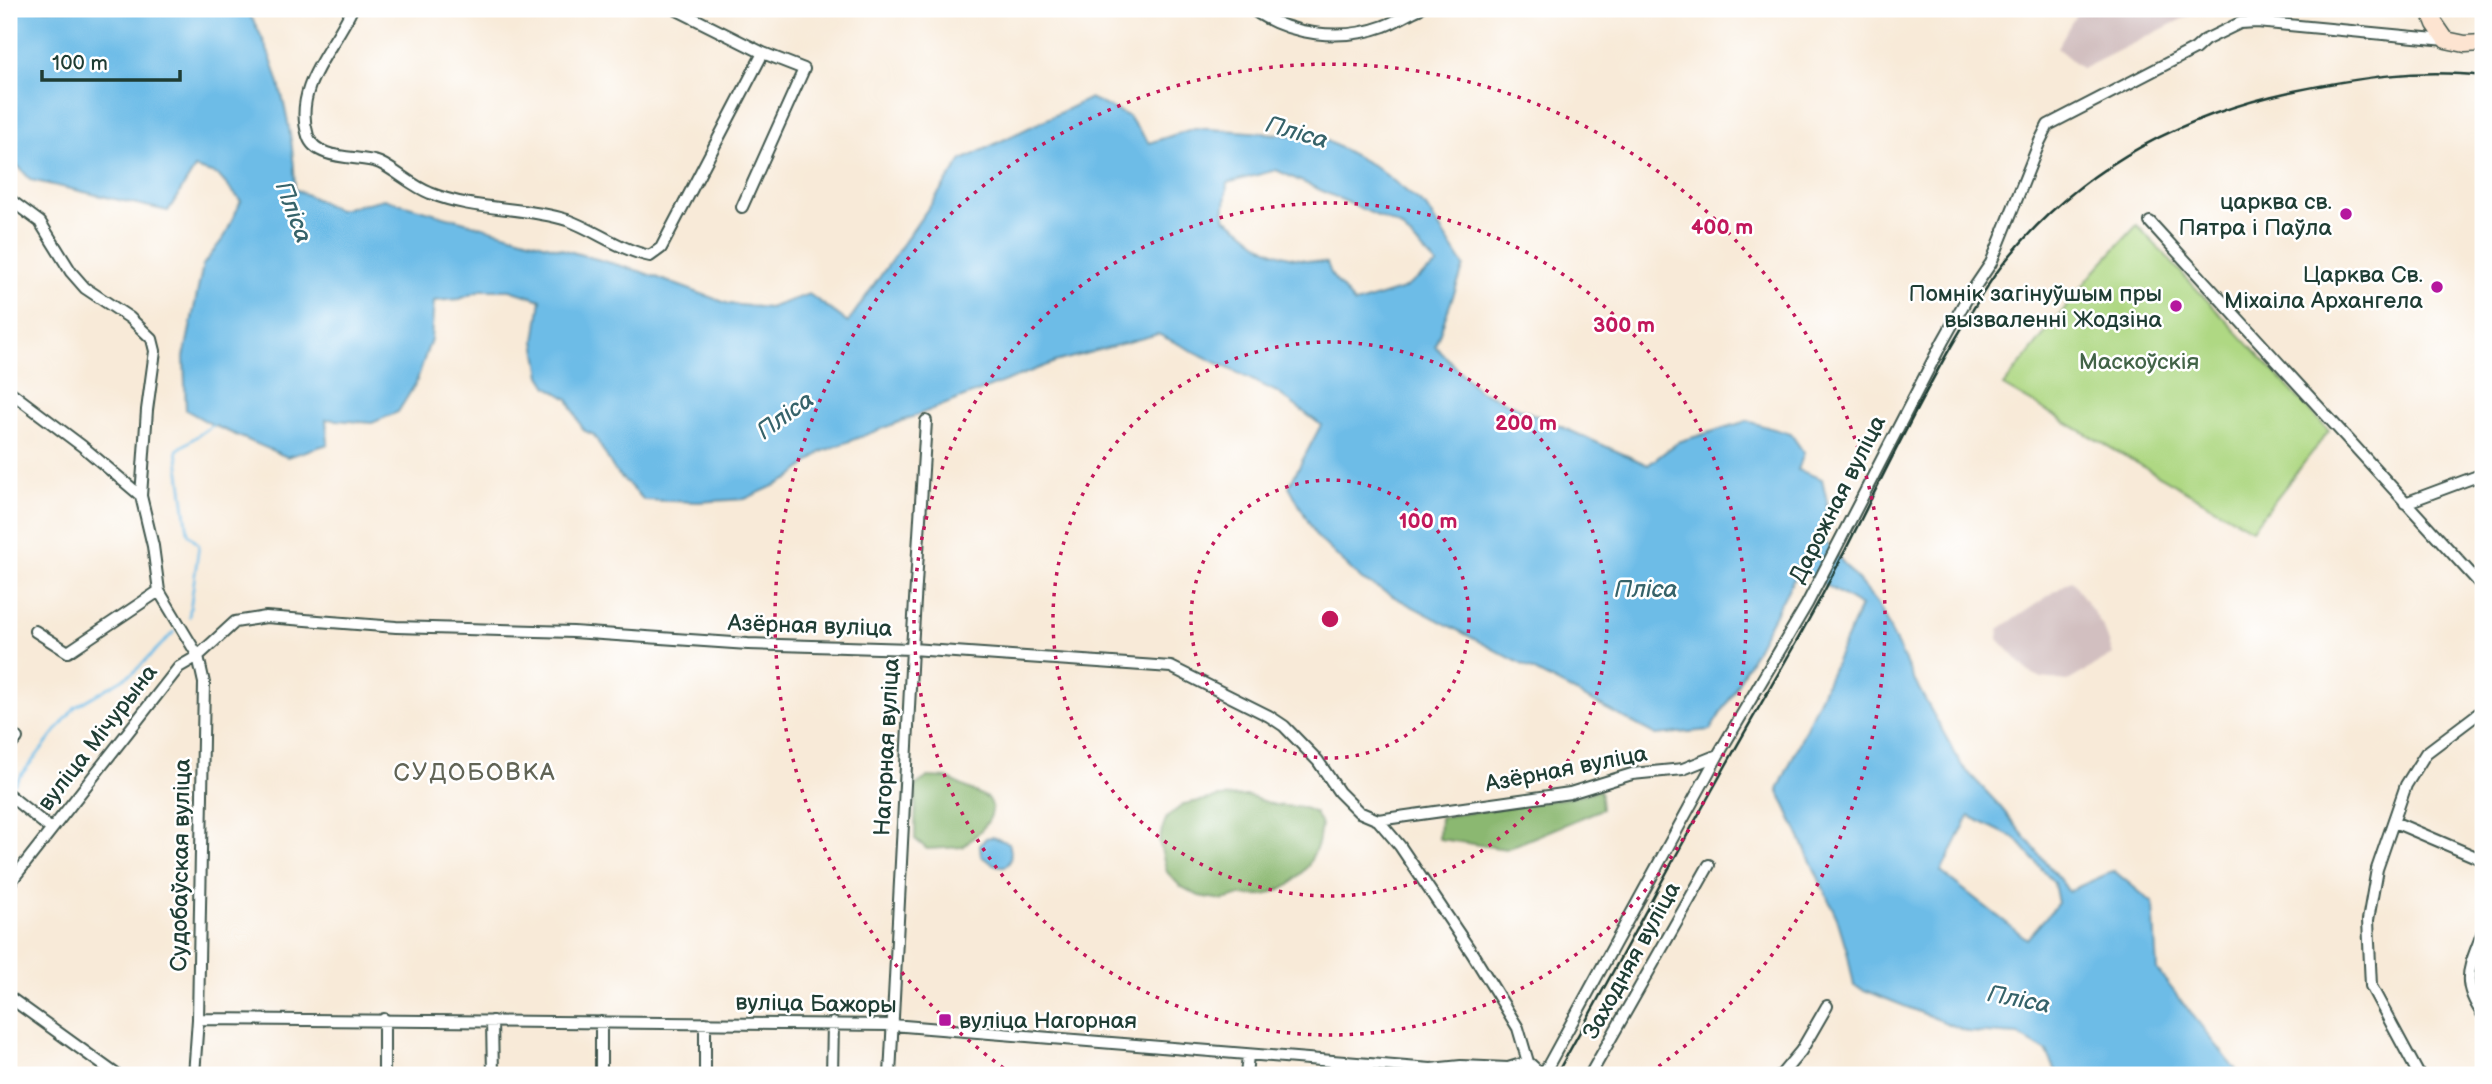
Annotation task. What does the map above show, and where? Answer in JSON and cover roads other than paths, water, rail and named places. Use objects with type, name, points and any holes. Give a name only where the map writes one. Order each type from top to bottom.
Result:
[{"type":"main road","points":[[2429,9],[2446,40],[2465,44],[2483,43]]},
{"type":"street","points":[[352,9],[324,55],[307,92],[304,113],[308,138],[312,144],[344,158],[377,162],[430,193],[552,216],[584,226],[637,254],[650,256],[661,248],[763,53]]},
{"type":"street","points":[[675,9],[763,53],[804,69],[742,206]]},
{"type":"street","points":[[1252,9],[1264,18],[1297,31],[1346,34],[1384,26],[1419,9]]},
{"type":"street","name":"Дарожная вуліца","points":[[1528,1062],[1543,1075],[1718,755],[1813,594],[1943,341],[1966,300],[1992,264],[2048,125],[2240,23],[2257,22],[2446,40]]},
{"type":"street","points":[[9,200],[40,222],[71,272],[85,288],[130,318],[152,339],[155,351],[147,410],[141,496],[153,546],[159,591],[198,656]]},
{"type":"street","points":[[2150,222],[2483,587]]},
{"type":"street","points":[[9,391],[82,446],[141,496]]},
{"type":"street","name":"Нагорная вуліца","points":[[890,1075],[926,421]]},
{"type":"street","points":[[2404,503],[2483,474]]},
{"type":"street","points":[[35,631],[68,652],[159,591]]},
{"type":"street","name":"Азёрная вуліца","points":[[198,656],[235,622],[266,617],[396,626],[573,632],[748,644],[912,649],[1171,667],[1259,710],[1284,726],[1318,761],[1339,792],[1359,812],[1378,820],[1400,846],[1479,964],[1518,1028],[1528,1062]]},
{"type":"street","name":"вуліца Мічурына","points":[[9,884],[179,667],[198,656]]},
{"type":"street","name":"Судобаўская вуліца","points":[[194,1075],[198,1019],[204,683],[198,656]]},
{"type":"street","points":[[2419,1075],[2371,986],[2368,920],[2377,869],[2406,785],[2426,753],[2439,740],[2483,710]]},
{"type":"street","name":"Азёрная вуліца","points":[[1378,820],[1570,793],[1632,774],[1683,769],[1718,755]]},
{"type":"street","points":[[9,795],[51,829]]},
{"type":"street","points":[[2393,822],[2483,860]]},
{"type":"street","name":"Заходняя вуліца","points":[[1590,1075],[1709,865]]},
{"type":"street","points":[[2483,931],[2469,969],[2468,986],[2483,1015]]},
{"type":"street","points":[[9,997],[117,1075]]},
{"type":"street","points":[[1781,1075],[1801,1051],[1827,1006]]},
{"type":"street","name":"вуліца Бажоры","points":[[198,1019],[892,1025],[1434,1072],[1461,1066],[1508,1068]]},
{"type":"street","points":[[384,1019],[384,1075]]},
{"type":"street","points":[[492,1021],[493,1075]]},
{"type":"street","points":[[601,1022],[601,1075]]},
{"type":"street","points":[[705,1023],[705,1075]]},
{"type":"street","points":[[832,1075],[833,1023]]},
{"type":"street","points":[[1246,1075],[1248,1055]]},
{"type":"street","points":[[1499,1075],[1508,1068],[1528,1062]]},
{"type":"water","name":"Пліса","points":[[9,9],[246,9],[267,49],[282,96],[291,144],[295,189],[338,210],[384,199],[639,271],[729,304],[769,308],[809,294],[848,322],[962,160],[1090,98],[1128,116],[1149,143],[1195,128],[1320,137],[1376,167],[1426,207],[1464,266],[1435,346],[1478,390],[1648,465],[1678,442],[1747,421],[1791,434],[1804,453],[1798,470],[1822,479],[1827,501],[1824,540],[1878,604],[1912,676],[1962,766],[1998,804],[2069,891],[2114,871],[2153,903],[2157,970],[2240,1075],[2058,1075],[2047,1052],[2018,1035],[1969,1032],[1854,986],[1837,918],[1778,790],[1861,606],[1799,569],[1728,702],[1710,730],[1656,735],[1362,580],[1316,536],[1289,486],[1321,425],[1277,392],[1158,334],[1055,362],[821,452],[789,479],[745,499],[698,502],[644,500],[615,471],[594,435],[583,430],[568,399],[548,387],[541,376],[535,341],[541,300],[510,290],[482,290],[460,299],[434,301],[431,339],[416,383],[398,412],[372,423],[326,419],[328,444],[287,457],[213,425],[186,410],[184,357],[203,265],[225,236],[241,201],[218,175],[195,168],[168,211],[31,180],[17,165],[9,162]],"holes":[[[1276,170],[1400,226],[1437,265],[1403,289],[1355,304],[1332,276],[1327,263],[1276,253],[1224,218],[1227,183]],[[1969,816],[2016,839],[2054,883],[2058,903],[2027,939],[1941,872]]]},
{"type":"water","points":[[992,837],[1009,843],[1010,860],[1004,866],[994,864],[981,856],[980,845],[986,838]]},
{"type":"waterway","points":[[189,617],[199,545],[188,533],[177,450],[213,425]]},
{"type":"waterway","points":[[14,784],[75,707],[133,673],[174,632]]},
{"type":"railway","points":[[1556,1075],[1820,599],[1938,370],[1990,282],[2032,231],[2063,201],[2097,175],[2170,132],[2210,115],[2294,91],[2365,78],[2435,73],[2483,76]]},
{"type":"place","name":"царква св. Пятра і Паўла","points":[[2346,214]]},
{"type":"place","name":"Царква Св. Міхаіла Архангела","points":[[2437,287]]},
{"type":"place","name":"Помнік загінуўшым пры вызваленні Жодзіна","points":[[2176,306]]},
{"type":"place","name":"вуліца Нагорная","points":[[945,1020]]},
{"type":"district","name":"СУДОБОВКА","points":[[475,772]]},
{"type":"park label","name":"Маскоўскія","points":[[2139,361]]}]
